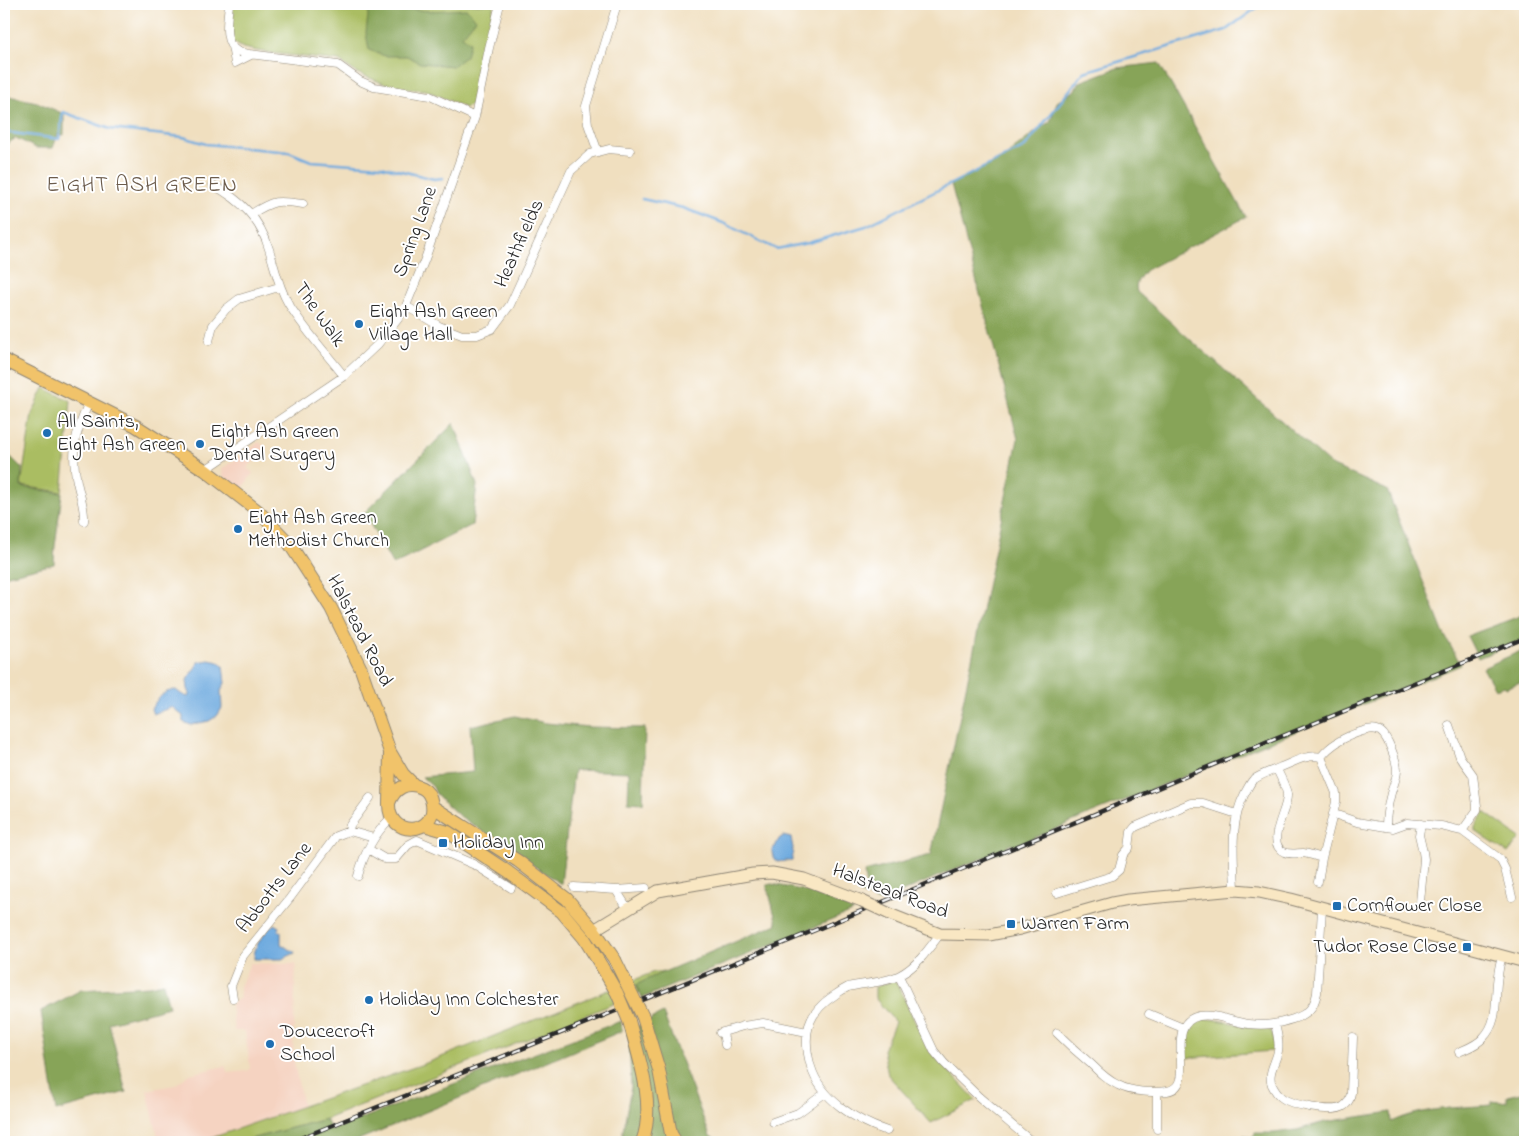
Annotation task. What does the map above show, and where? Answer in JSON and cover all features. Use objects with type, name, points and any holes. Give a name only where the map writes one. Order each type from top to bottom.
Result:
[{"type":"main road","name":"Halstead Road","points":[[4,360],[136,426],[205,470],[258,511],[289,543],[331,608],[361,669],[390,752],[403,774],[414,785]]},
{"type":"main road","name":"Halstead Road","points":[[388,803],[390,752]]},
{"type":"main road","points":[[406,785],[414,785],[423,788],[432,800],[433,807],[430,819],[424,825],[409,829],[402,828],[395,823],[388,810],[388,803],[392,795],[399,788],[406,785]]},
{"type":"main road","points":[[433,807],[518,861],[567,899],[594,930],[615,960],[643,1017],[659,1070],[671,1134],[676,1142]]},
{"type":"main road","points":[[424,825],[448,832],[508,872],[562,912],[584,938],[617,993],[629,1021],[643,1072],[648,1113],[642,1142]]},
{"type":"street","points":[[229,4],[227,33],[234,63],[251,55]]},
{"type":"street","name":"Spring Lane","points":[[205,470],[344,376],[390,332],[406,306],[425,259],[475,117],[488,48],[500,4]]},
{"type":"street","points":[[598,152],[588,124],[586,106],[617,4]]},
{"type":"street","points":[[231,45],[236,51],[251,55],[338,65],[360,81],[374,87],[430,96],[475,117]]},
{"type":"street","name":"Heathfields","points":[[406,306],[439,326],[462,335],[477,335],[492,329],[510,305],[571,171],[590,154],[609,149],[630,151]]},
{"type":"street","name":"The Walk","points":[[213,185],[229,193],[247,209],[260,226],[269,248],[279,287],[288,304],[344,376]]},
{"type":"street","points":[[251,214],[270,202],[284,201],[303,204]]},
{"type":"street","points":[[209,341],[213,325],[226,309],[239,299],[279,287]]},
{"type":"street","points":[[84,522],[73,450],[81,420],[89,402]]},
{"type":"street","points":[[1449,725],[1460,757],[1472,775],[1477,806],[1462,831]]},
{"type":"street","points":[[1235,890],[1233,833],[1237,814],[1252,781],[1306,757],[1321,757],[1333,744],[1371,729],[1381,731],[1386,738],[1396,764],[1397,772],[1386,812],[1386,827]]},
{"type":"street","points":[[1318,882],[1322,858],[1334,814],[1336,793],[1321,757]]},
{"type":"street","points":[[1277,769],[1287,794],[1287,801],[1276,836],[1278,845],[1285,853],[1310,854],[1322,858]]},
{"type":"street","points":[[370,798],[350,825],[349,831],[374,838]]},
{"type":"street","points":[[1058,893],[1112,876],[1119,870],[1123,856],[1129,848],[1132,832],[1135,828],[1191,804],[1203,803],[1237,814]]},
{"type":"street","points":[[1334,814],[1358,822],[1393,828],[1406,823],[1462,831],[1500,859],[1505,869],[1512,897]]},
{"type":"street","points":[[358,876],[374,838],[391,818]]},
{"type":"street","points":[[1420,902],[1424,859],[1419,835],[1421,824]]},
{"type":"street","name":"Abbotts Lane","points":[[233,998],[231,986],[243,956],[290,898],[336,836],[349,831]]},
{"type":"street","points":[[368,849],[385,859],[396,859],[408,845],[417,840],[475,865],[511,888]]},
{"type":"street","name":"Halstead Road","points":[[594,930],[658,891],[753,874],[772,873],[804,879],[940,934],[972,936],[1003,933],[1128,900],[1235,890],[1259,892],[1291,899],[1322,909],[1525,962]]},
{"type":"street","points":[[574,886],[616,890],[646,888]]},
{"type":"street","points":[[616,890],[628,909]]},
{"type":"street","points":[[1057,1033],[1107,1079],[1118,1085],[1129,1090],[1170,1091],[1177,1086],[1180,1078],[1181,1036],[1183,1028],[1194,1017],[1202,1015],[1248,1024],[1275,1024],[1312,1010],[1317,993],[1322,909]]},
{"type":"street","points":[[887,1131],[856,1118],[825,1093],[812,1072],[807,1054],[807,1032],[811,1016],[826,1000],[847,987],[899,976],[920,960],[940,934]]},
{"type":"street","points":[[1459,1052],[1483,1039],[1493,1023],[1502,956]]},
{"type":"street","points":[[899,976],[934,1051],[979,1097],[1032,1142]]},
{"type":"street","points":[[1149,1014],[1183,1028]]},
{"type":"street","points":[[725,1045],[722,1032],[743,1026],[763,1023],[807,1032]]},
{"type":"street","points":[[1275,1024],[1279,1051],[1271,1072],[1270,1081],[1272,1086],[1282,1098],[1322,1110],[1335,1110],[1344,1106],[1349,1101],[1353,1037]]},
{"type":"street","points":[[1156,1092],[1157,1129]]},
{"type":"street","points":[[773,1122],[798,1113],[825,1093]]},
{"type":"shaded area","points":[[259,442],[267,448],[247,468],[253,473],[242,489],[223,476],[222,469]]},
{"type":"shaded area","name":"Doucecroft School","points":[[250,963],[296,964],[293,1057],[303,1106],[200,1142],[159,1142],[147,1090],[175,1085],[190,1074],[225,1066],[228,1073],[247,1071],[250,1068],[245,1031],[234,1031],[231,1004],[240,998],[239,989]]},
{"type":"green space","points":[[231,4],[494,4],[472,105],[465,108],[426,90],[395,88],[357,73],[339,61],[243,48],[231,41]]},
{"type":"green space","points":[[369,7],[430,11],[467,9],[476,19],[462,36],[470,42],[466,56],[453,66],[420,63],[407,56],[385,56],[369,50],[366,33]]},
{"type":"green space","points":[[1159,63],[1246,217],[1146,270],[1137,283],[1137,292],[1331,465],[1387,490],[1443,632],[1461,665],[1013,847],[1012,844],[1007,846],[1008,849],[957,868],[879,902],[857,892],[866,888],[864,872],[931,855],[1018,439],[951,184],[1003,158],[1050,122],[1057,102],[1074,91],[1080,82],[1117,68]]},
{"type":"green space","points":[[4,95],[37,102],[64,114],[64,135],[58,134],[53,148],[36,148],[16,138],[4,144]]},
{"type":"green space","points":[[44,388],[71,401],[62,492],[21,486],[32,414]]},
{"type":"green space","points":[[454,423],[477,485],[472,525],[393,565],[364,513]]},
{"type":"green space","points":[[4,454],[10,456],[22,468],[21,487],[62,493],[54,564],[4,576]]},
{"type":"green space","points":[[1525,614],[1525,639],[1478,658],[1467,636]]},
{"type":"green space","points":[[1525,649],[1525,680],[1506,688],[1505,686],[1495,689],[1483,668]]},
{"type":"green space","points":[[515,716],[546,723],[589,727],[645,728],[643,803],[628,802],[629,772],[574,770],[561,884],[457,814],[436,794],[433,787],[422,777],[473,772],[470,726]]},
{"type":"green space","points":[[1484,812],[1520,838],[1508,853],[1475,831],[1475,827]]},
{"type":"green space","points":[[772,884],[806,891],[854,911],[642,998],[636,985],[777,924],[767,885]]},
{"type":"green space","points":[[654,972],[690,972],[326,1119],[239,1142],[200,1142],[429,1062]]},
{"type":"green space","points":[[895,980],[929,1050],[976,1100],[931,1123],[888,1075],[883,1050],[895,1022],[875,998],[875,987]]},
{"type":"green space","points":[[163,983],[169,1007],[109,1023],[126,1092],[56,1111],[41,1011],[81,990],[149,986]]},
{"type":"green space","points":[[663,1013],[710,1136],[720,1142],[621,1142],[631,1087],[629,1031]]},
{"type":"green space","points":[[1202,1019],[1270,1030],[1273,1037],[1272,1051],[1185,1058],[1186,1040],[1189,1030],[1191,1026]]},
{"type":"green space","points":[[621,1021],[622,1031],[353,1142],[239,1142],[326,1119],[331,1130]]},
{"type":"green space","points":[[1525,1092],[1525,1136],[1506,1138],[1501,1136],[1499,1139],[1469,1142],[1206,1142],[1222,1137],[1242,1138],[1244,1135],[1253,1138],[1255,1133],[1297,1130],[1325,1122],[1391,1112],[1392,1122],[1416,1113],[1492,1105],[1492,1101],[1507,1101],[1507,1096]]},
{"type":"water","points":[[209,660],[223,665],[225,683],[221,691],[222,708],[217,716],[209,721],[191,725],[183,722],[183,716],[172,707],[153,714],[151,709],[153,705],[161,696],[172,690],[176,690],[188,697],[190,694],[187,680],[199,662]]},
{"type":"water","points":[[783,836],[791,838],[793,848],[792,860],[778,861],[773,858],[772,849]]},
{"type":"water","points":[[274,924],[279,927],[278,930],[281,932],[281,944],[295,953],[282,959],[254,959],[255,949],[263,935]]},
{"type":"waterway","points":[[642,199],[683,208],[702,215],[776,249],[808,243],[866,226],[1025,147],[1084,72],[1226,30],[1262,4]]},
{"type":"waterway","points":[[4,132],[59,139],[63,112],[110,129],[183,137],[206,144],[289,152],[311,161],[381,166],[434,179],[443,178]]},
{"type":"railway","points":[[291,1142],[796,938],[1290,733],[1525,638]]},
{"type":"place","name":"Eight Ash Green Village Hall","points":[[359,324]]},
{"type":"place","name":"All Saints, Eight Ash Green","points":[[47,433]]},
{"type":"place","name":"Eight Ash Green Dental Surgery","points":[[200,444]]},
{"type":"place","name":"Eight Ash Green Methodist Church","points":[[238,529]]},
{"type":"place","name":"Holiday Inn","points":[[443,843]]},
{"type":"place","name":"Cornflower Close","points":[[1337,906]]},
{"type":"place","name":"Warren Farm","points":[[1011,924]]},
{"type":"place","name":"Tudor Rose Close","points":[[1467,947]]},
{"type":"place","name":"Holiday Inn Colchester","points":[[369,1000]]},
{"type":"place","name":"Doucecroft School","points":[[270,1044]]},
{"type":"district","name":"EIGHT ASH GREEN","points":[[142,186]]}]
